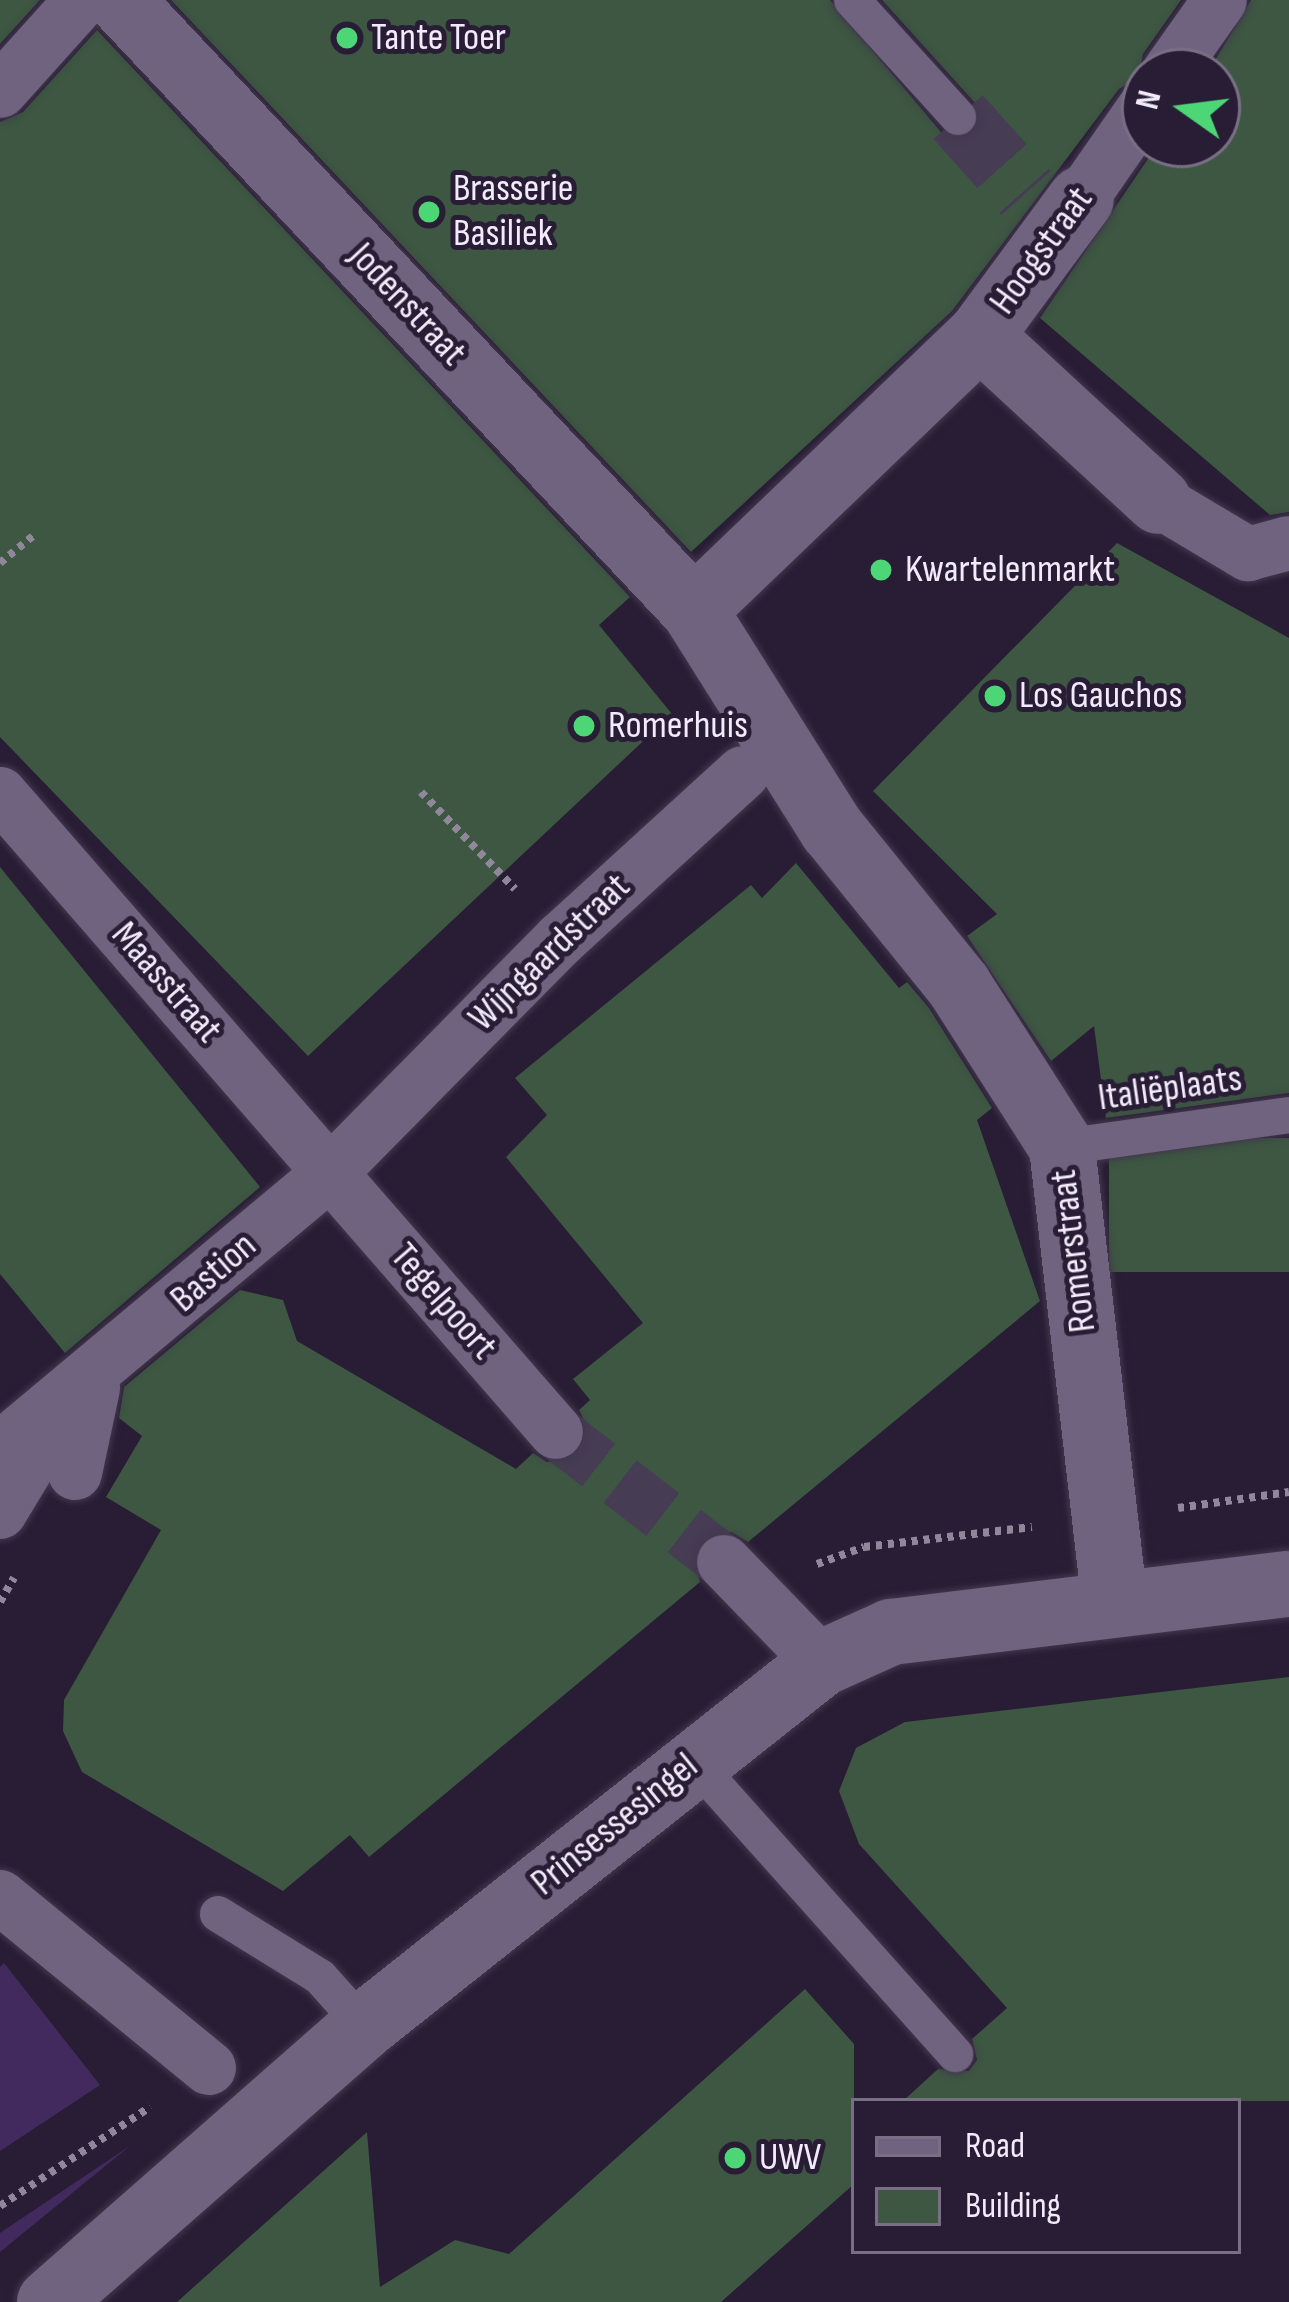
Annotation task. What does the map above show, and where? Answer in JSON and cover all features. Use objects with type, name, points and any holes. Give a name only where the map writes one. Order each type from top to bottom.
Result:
[{"type":"street","points":[[0,91],[82,0]]},
{"type":"street","name":"Jodenstraat","points":[[120,0],[694,610]]},
{"type":"street","points":[[1186,48],[1220,0]]},
{"type":"street","name":"Hoogstraat","points":[[980,336],[1058,204],[1121,134]]},
{"type":"street","points":[[760,758],[694,610],[980,336],[1160,501],[1248,554],[1289,543]]},
{"type":"street","name":"Romerstraat","points":[[760,758],[832,829],[959,986],[1062,1147],[1115,1604]]},
{"type":"street","name":"Wijngaardstraat","points":[[331,1172],[561,939],[760,758]]},
{"type":"street","name":"Maasstraat","points":[[0,794],[331,1172]]},
{"type":"street","name":"Bastion","points":[[0,1449],[331,1172]]},
{"type":"street","name":"Tegelpoort","points":[[331,1172],[556,1432]]},
{"type":"street","points":[[74,1473],[84,1383]]},
{"type":"street","name":"Bastion","points":[[0,1512],[84,1383]]},
{"type":"street","points":[[724,1562],[822,1663]]},
{"type":"street","name":"Prinsessesingel","points":[[50,2302],[364,2026],[822,1663],[891,1632],[1289,1584]]},
{"type":"street","points":[[0,1897],[208,2068]]},
{"type":"lane","points":[[852,0],[958,117]]},
{"type":"lane","name":"Italiëplaats","points":[[1062,1147],[1289,1115]]},
{"type":"lane","points":[[694,1762],[955,2054]]},
{"type":"lane","points":[[218,1914],[320,1977],[364,2026]]},
{"type":"path","points":[[0,563],[34,536]]},
{"type":"path","points":[[421,792],[561,939]]},
{"type":"path","points":[[1105,1518],[1289,1492]]},
{"type":"path","points":[[0,2206],[208,2068]]},
{"type":"shaded area","points":[[4,1963],[100,2085],[0,2151],[0,1967]]},
{"type":"shaded area","points":[[131,2145],[0,2252],[0,2233]]},
{"type":"building","points":[[0,0],[40,0],[0,44]]},
{"type":"building","points":[[171,0],[830,0],[941,132],[962,139],[979,125],[975,103],[882,0],[1181,0],[1147,48],[1121,48],[1121,88],[952,311],[691,552]]},
{"type":"building","points":[[1251,0],[1289,0],[1289,512],[1270,515],[1040,318],[1142,168],[1241,168],[1241,48],[1222,48]]},
{"type":"building","points":[[97,30],[630,597],[599,625],[672,714],[308,1056],[0,737],[0,122],[23,112]]},
{"type":"building","points":[[1117,543],[1289,638],[1289,1093],[1106,1118],[1094,1026],[1051,1061],[967,936],[997,914],[873,791]]},
{"type":"building","points":[[796,863],[899,988],[907,982],[929,1008],[992,1108],[977,1120],[1040,1301],[748,1542],[731,1532],[703,1539],[694,1555],[700,1582],[369,1857],[350,1835],[283,1891],[82,1772],[63,1731],[64,1700],[161,1530],[106,1497],[142,1436],[119,1418],[124,1387],[240,1290],[283,1300],[297,1341],[516,1469],[533,1453],[547,1462],[576,1456],[587,1427],[579,1410],[590,1400],[573,1379],[643,1323],[506,1157],[547,1115],[515,1078],[751,885],[762,898]]},
{"type":"building","points":[[0,867],[260,1187],[65,1353],[0,1274]]},
{"type":"building","points":[[1109,1138],[1289,1138],[1289,1272],[1109,1272]]},
{"type":"building","points":[[1289,1677],[1289,2101],[906,2098],[938,2069],[969,2071],[977,2060],[972,2039],[1007,2008],[859,1844],[839,1791],[856,1748],[905,1722]]},
{"type":"building","name":"UWV","points":[[805,1989],[854,2044],[851,2187],[721,2302],[177,2302],[367,2132],[380,2287],[455,2240],[509,2254]]},
{"type":"tunnel","points":[[958,117],[1026,193]]},
{"type":"tunnel","points":[[556,1432],[724,1562]]},
{"type":"place","name":"Tante Toer","points":[[347,38]]},
{"type":"place","name":"Brasserie Basiliek","points":[[429,212]]},
{"type":"place","name":"Kwartelenmarkt","points":[[881,570]]},
{"type":"place","name":"Los Gauchos","points":[[995,696]]},
{"type":"place","name":"Romerhuis","points":[[584,726]]},
{"type":"place","name":"UWV","points":[[735,2158]]}]
